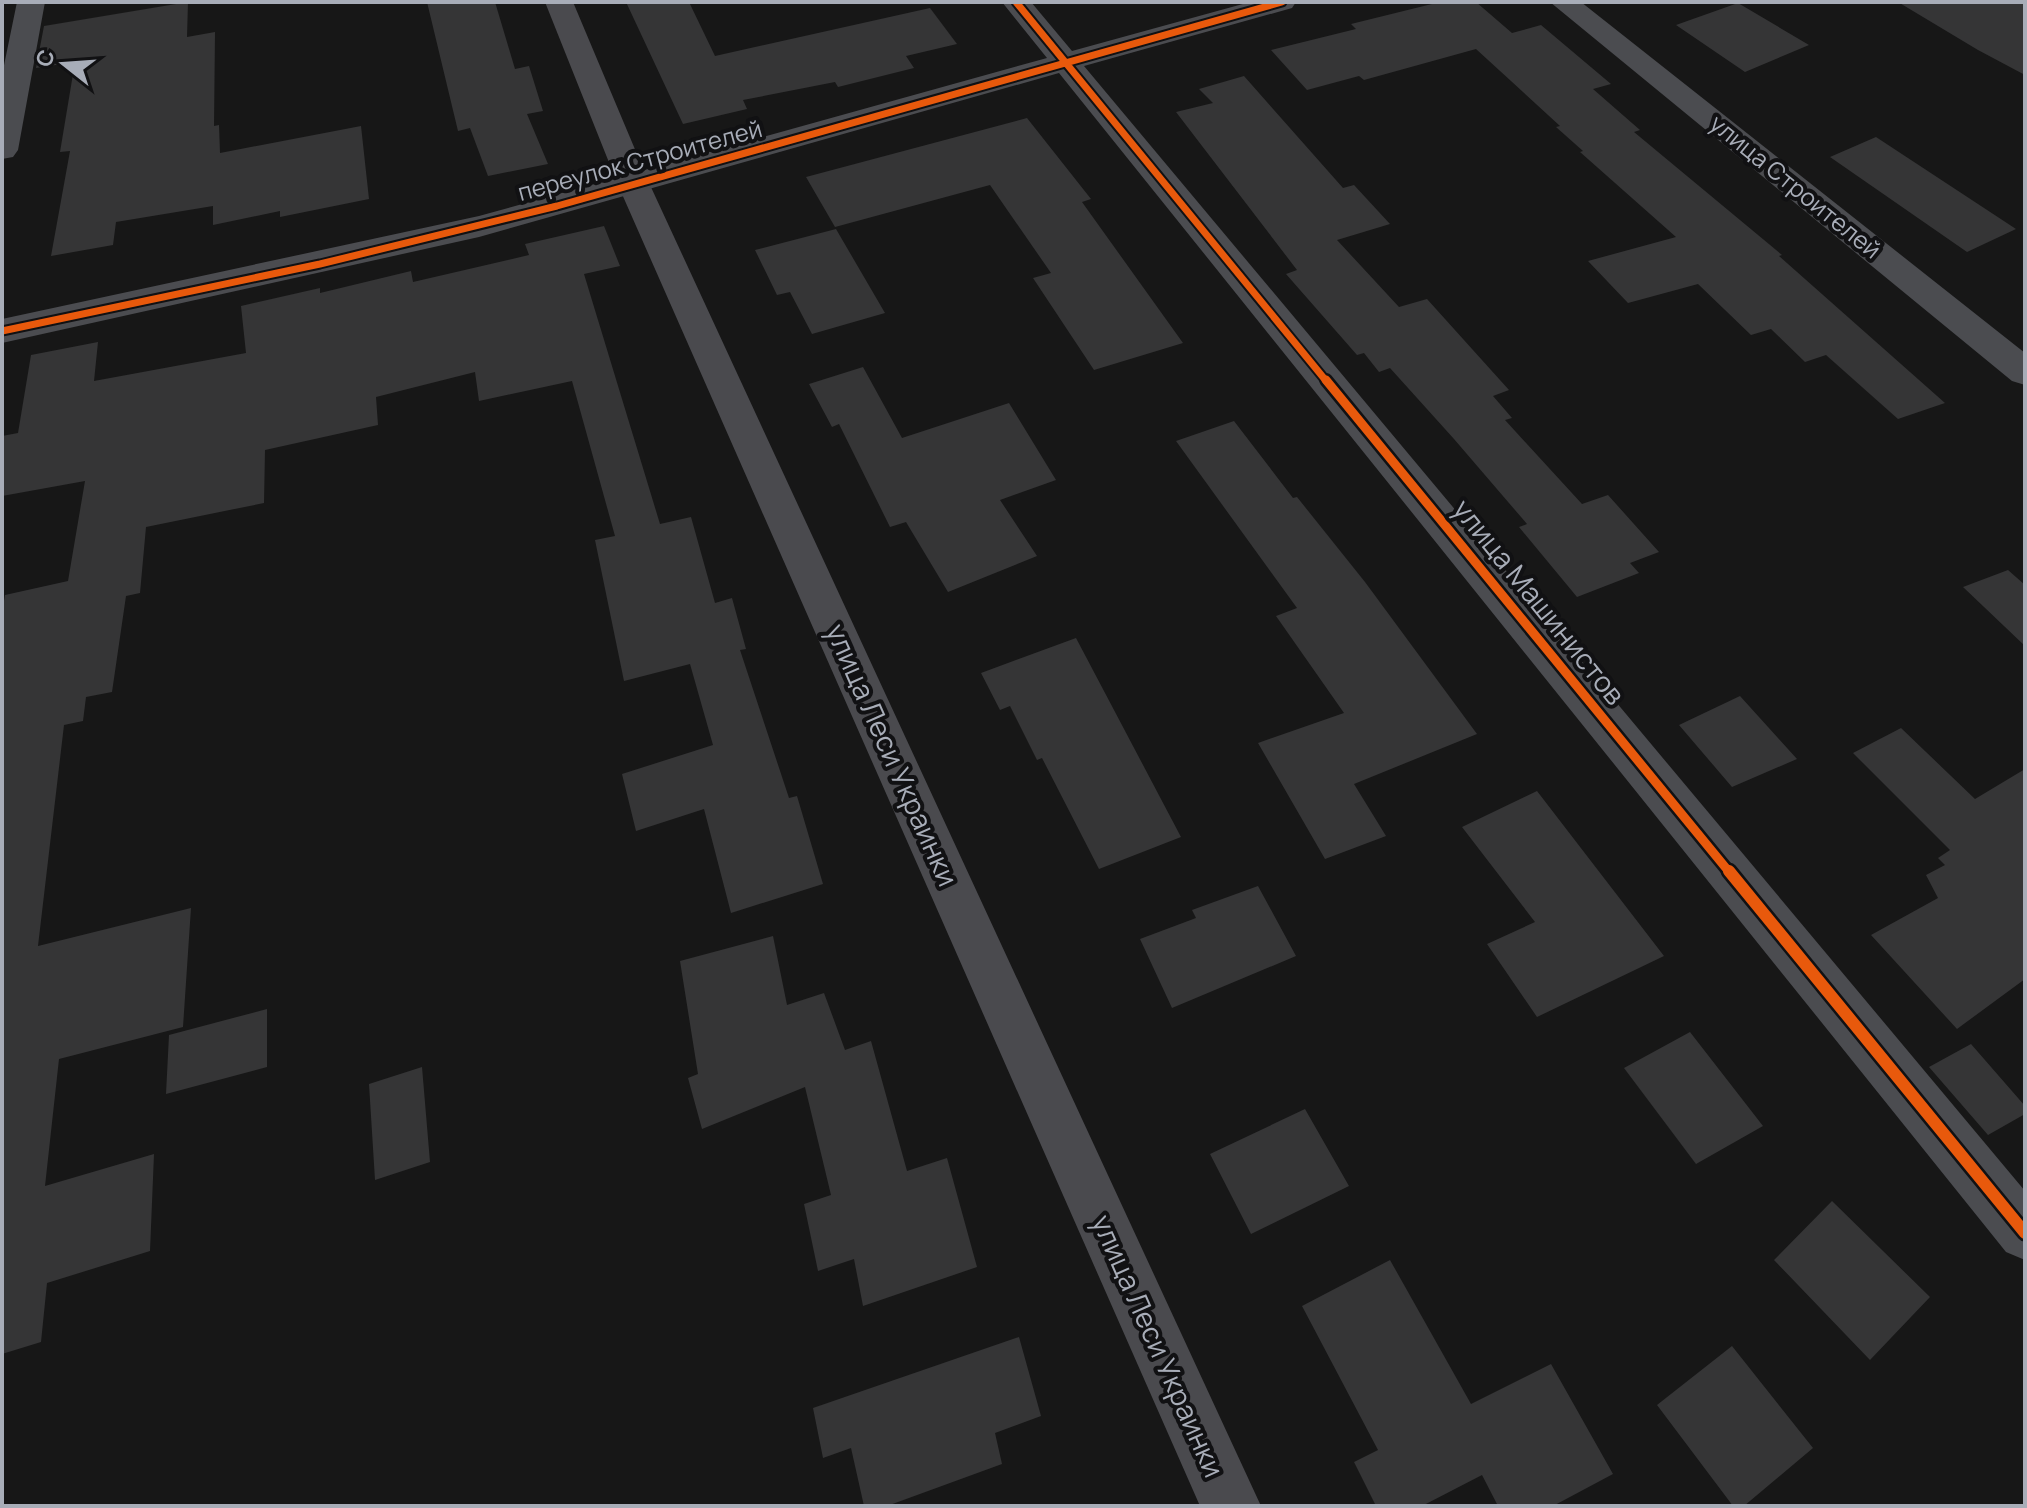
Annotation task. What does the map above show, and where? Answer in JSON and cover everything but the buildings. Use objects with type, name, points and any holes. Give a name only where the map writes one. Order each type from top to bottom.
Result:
[{"type":"main road","name":"улица Леси Украинки","points":[[559,2],[634,185],[1231,1506]]},
{"type":"street","points":[[2,150],[31,2]]},
{"type":"street","name":"улица Машинистов","points":[[1016,2],[2025,1233]]},
{"type":"street","name":"переулок Строителей","points":[[2,331],[307,269],[634,185],[1065,60],[1282,2]]},
{"type":"street","name":"улица Строителей","points":[[1564,2],[2025,372]]},
{"type":"cycle path","points":[[1016,2],[2025,1233]]},
{"type":"cycle path","points":[[2,331],[320,264],[557,206],[1282,2]]}]
